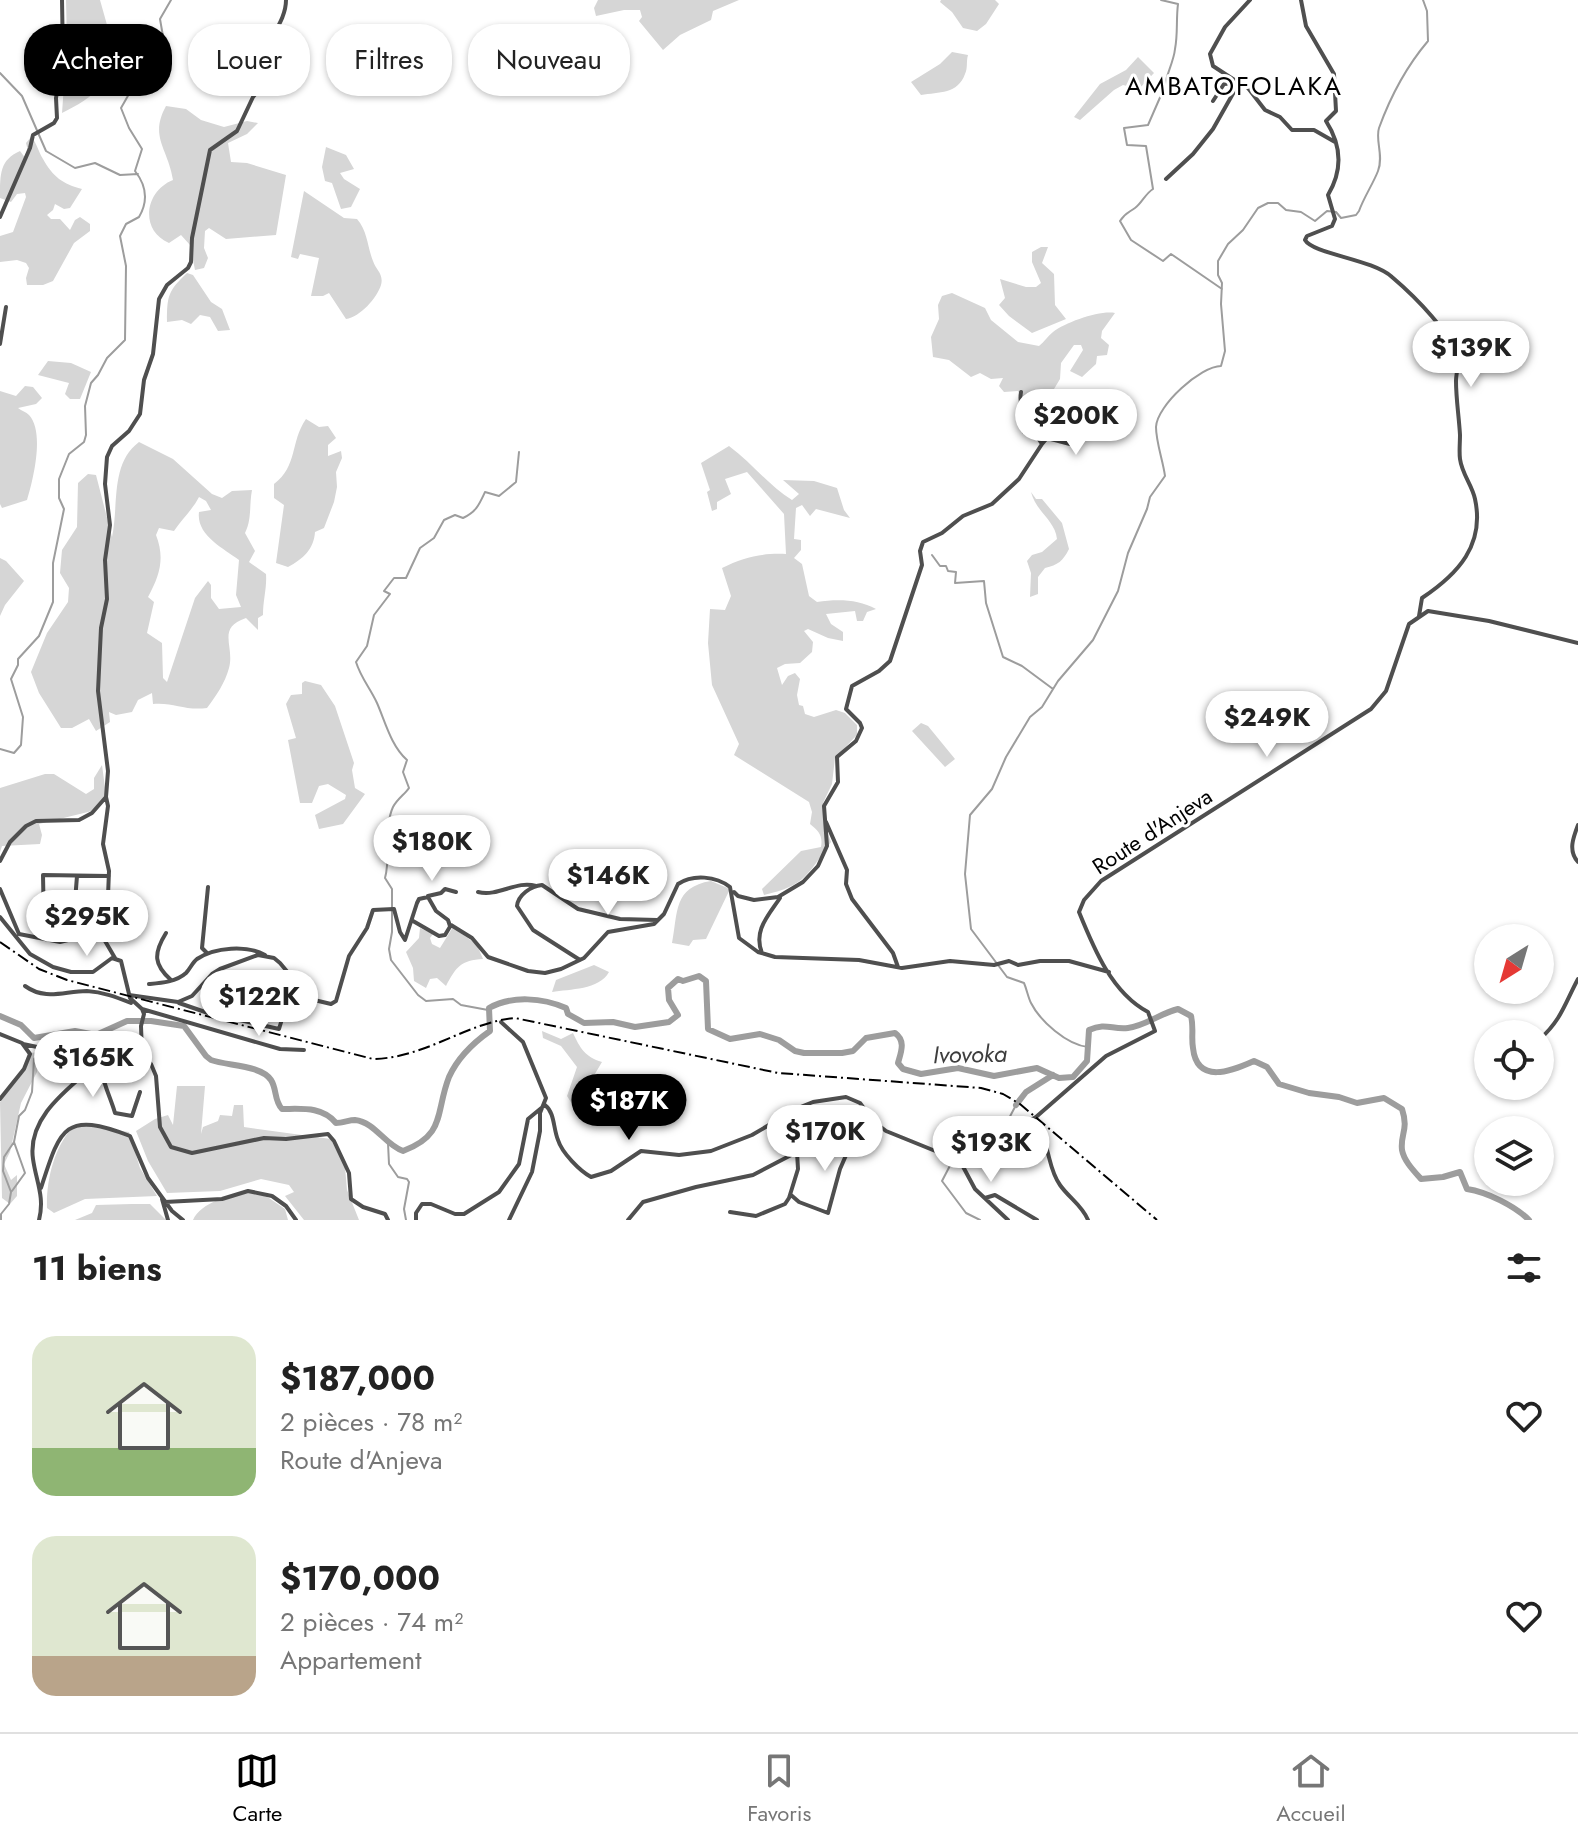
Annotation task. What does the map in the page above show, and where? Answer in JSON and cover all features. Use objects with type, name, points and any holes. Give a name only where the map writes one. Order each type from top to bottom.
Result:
[{"type":"street","points":[[0,217],[33,135],[57,118],[56,98],[63,58],[62,0]]},
{"type":"street","points":[[286,0],[283,15],[268,44],[263,62],[263,85],[253,97],[237,131],[210,150],[192,238],[191,262],[167,285],[159,299],[153,354],[144,380],[140,414],[129,431],[112,446],[107,457],[105,484],[110,525],[105,560],[107,599],[100,640],[98,691],[108,771],[103,844],[109,876],[108,896],[98,929],[103,941],[122,964],[129,995],[143,1012],[280,1049],[304,1050]]},
{"type":"street","points":[[1250,0],[1225,27],[1209,57],[1215,68],[1252,92],[1265,110],[1282,119],[1292,130],[1314,130],[1337,144]]},
{"type":"street","points":[[1301,0],[1306,26],[1334,74],[1336,111],[1326,121],[1337,144]]},
{"type":"street","points":[[1213,101],[1224,84],[1239,83]]},
{"type":"street","points":[[1166,179],[1193,154],[1213,129],[1239,83]]},
{"type":"street","name":"Route d'Anjeva","points":[[990,1143],[1036,1117],[1106,1056],[1155,1031],[1148,1012],[1132,1004],[1093,947],[1079,912],[1084,900],[1101,881],[1371,709],[1386,691],[1409,624],[1419,617],[1422,598],[1442,585],[1462,565],[1475,543],[1478,522],[1475,497],[1460,459],[1458,361],[1451,342],[1418,302],[1389,274],[1354,258],[1307,245],[1305,240],[1307,236],[1332,226],[1333,211],[1328,195],[1337,181],[1340,164],[1337,144]]},
{"type":"street","points":[[0,344],[6,307]]},
{"type":"street","points":[[1021,392],[1019,408],[1027,424],[1024,432],[1038,438],[1042,444]]},
{"type":"street","points":[[1031,435],[1032,427]]},
{"type":"street","points":[[426,897],[450,926],[472,938],[488,957],[528,971],[545,973],[580,960],[608,932],[647,926],[660,919],[683,881],[700,877],[720,881],[738,896],[754,900],[781,896],[803,882],[821,861],[827,846],[824,816],[826,799],[838,782],[837,757],[861,734],[860,723],[846,709],[852,686],[879,671],[893,655],[922,565],[920,551],[923,542],[942,533],[963,516],[992,504],[1019,479],[1047,438],[1070,444],[1084,431]]},
{"type":"street","points":[[1419,617],[1428,611],[1489,621],[1578,643]]},
{"type":"street","points":[[0,861],[10,842],[26,826],[36,821],[79,820],[92,813],[106,797]]},
{"type":"street","points":[[824,816],[847,870],[846,884],[852,899],[893,953],[898,967]]},
{"type":"street","points":[[1578,825],[1571,845],[1578,862]]},
{"type":"street","points":[[40,937],[44,928],[43,875],[109,876]]},
{"type":"street","points":[[0,917],[18,935],[60,942],[72,939],[77,876]]},
{"type":"street","points":[[478,892],[493,894],[527,883],[545,887],[578,909],[620,919],[660,919]]},
{"type":"street","points":[[536,886],[517,902],[524,917],[538,933],[580,960]]},
{"type":"street","points":[[207,953],[202,948],[208,887]]},
{"type":"street","points":[[0,889],[18,935],[30,954],[63,971],[93,972],[115,958]]},
{"type":"street","points":[[149,984],[171,980],[188,972],[192,963],[207,953],[244,949],[258,951],[286,969],[310,999],[331,1004],[336,1001],[349,956],[367,928],[373,910],[391,909],[404,939],[407,938],[417,903],[445,889],[456,892]]},
{"type":"street","points":[[732,891],[739,938],[762,953],[775,957],[859,960],[898,967],[950,961],[994,965],[1002,961],[1027,965],[1040,961],[1069,961],[1109,972]]},
{"type":"street","points":[[762,953],[759,931],[781,896]]},
{"type":"street","points":[[413,921],[439,936],[445,935],[450,926]]},
{"type":"street","points":[[166,933],[157,963],[171,980]]},
{"type":"street","points":[[177,1002],[192,996],[220,969],[246,958],[267,956]]},
{"type":"street","points":[[1554,1025],[1571,999],[1578,979]]},
{"type":"street","points":[[25,986],[35,993],[49,996],[88,991],[137,1005]]},
{"type":"street","points":[[129,995],[177,1002],[208,1013],[279,1029],[282,1019],[269,1005]]},
{"type":"street","points":[[143,1012],[142,1054],[156,1076],[162,1135],[171,1147],[192,1153],[264,1138],[328,1134],[349,1173],[351,1199],[363,1207],[385,1214],[388,1220]]},
{"type":"street","points":[[501,1022],[523,1042],[544,1092],[545,1105],[551,1112],[563,1152],[591,1177],[611,1171],[641,1151],[679,1155],[735,1144],[813,1102],[846,1097],[860,1103],[879,1125],[894,1135],[957,1159],[975,1189],[1008,1220]]},
{"type":"street","points":[[0,1034],[22,1043],[103,1061],[130,1061],[142,1054]]},
{"type":"street","points":[[0,1099],[24,1069],[30,1054],[22,1043]]},
{"type":"street","points":[[140,1092],[132,1116],[115,1113],[102,1073],[109,1066],[127,1067],[147,1059]]},
{"type":"street","points":[[39,1220],[41,1188],[33,1159],[37,1127],[56,1098],[103,1061]]},
{"type":"street","points":[[0,1090],[7,1092]]},
{"type":"street","points":[[416,1220],[422,1204],[464,1214],[499,1192],[519,1164],[528,1119],[545,1105]]},
{"type":"street","points":[[509,1220],[532,1172],[540,1131],[540,1113],[545,1105]]},
{"type":"street","points":[[730,1212],[756,1216],[785,1204],[798,1169],[797,1152],[784,1116]]},
{"type":"street","points":[[41,1188],[60,1135],[71,1126],[93,1125],[130,1136],[140,1164],[163,1199],[183,1220]]},
{"type":"street","points":[[791,1193],[793,1199],[828,1213],[848,1152],[879,1125]]},
{"type":"street","points":[[957,1159],[971,1156],[990,1143],[1023,1134],[1040,1137],[1048,1145],[1054,1173],[1061,1187],[1078,1202],[1088,1220]]},
{"type":"street","points":[[628,1220],[643,1202],[753,1175],[797,1152],[811,1151],[826,1155],[848,1152]]},
{"type":"street","points":[[965,1169],[971,1156]]},
{"type":"street","points":[[163,1199],[222,1199],[248,1191],[272,1196],[286,1206],[296,1220]]},
{"type":"street","points":[[985,1198],[995,1195],[1037,1220]]},
{"type":"street","points":[[163,1199],[168,1220]]},
{"type":"shaded area","points":[[66,0],[100,0],[107,24],[67,24]]},
{"type":"shaded area","points":[[598,0],[739,0],[713,11],[711,20],[680,35],[663,50],[639,21],[642,17],[640,10],[596,16],[594,8]]},
{"type":"shaded area","points":[[941,0],[995,0],[999,4],[986,24],[977,31],[963,28]]},
{"type":"shaded area","points":[[952,52],[968,55],[962,81],[953,89],[921,95],[911,82],[940,64]]},
{"type":"shaded area","points":[[1138,57],[1154,73],[1139,89],[1123,85],[1080,120],[1074,117],[1100,84],[1126,70]]},
{"type":"shaded area","points":[[63,96],[90,96],[78,104],[62,113]]},
{"type":"shaded area","points":[[166,106],[186,109],[201,120],[224,127],[247,121],[258,123],[247,134],[228,143],[231,162],[247,163],[286,175],[276,235],[226,239],[209,228],[205,231],[204,248],[208,258],[204,268],[195,270],[190,245],[181,235],[169,243],[159,237],[153,229],[149,211],[156,193],[173,180],[159,135]]},
{"type":"shaded area","points":[[31,137],[55,175],[82,189],[70,208],[64,209],[55,204],[47,215],[51,219],[60,219],[70,230],[80,217],[90,224],[90,231],[74,243],[53,281],[43,285],[27,285],[29,268],[26,263],[17,260],[0,262],[0,236],[13,232],[26,197],[25,193],[17,194],[11,202],[0,198],[2,168],[8,159],[20,151],[26,159],[29,155],[26,143]]},
{"type":"shaded area","points":[[326,147],[346,155],[354,169],[340,173],[360,189],[351,207],[341,209],[332,183],[325,181],[322,167]]},
{"type":"shaded area","points":[[304,191],[344,218],[357,219],[381,275],[379,290],[372,301],[362,311],[346,319],[329,293],[311,296],[319,258],[300,254],[298,259],[291,257]]},
{"type":"shaded area","points":[[1048,247],[1042,263],[1054,274],[1055,305],[1066,319],[1032,333],[999,305],[1005,298],[1000,279],[1036,287],[1041,283],[1032,262],[1032,252]]},
{"type":"shaded area","points":[[187,273],[193,275],[211,302],[222,309],[230,330],[218,331],[210,317],[200,315],[191,324],[182,320],[167,322],[170,294]]},
{"type":"shaded area","points":[[952,293],[985,308],[991,320],[1018,342],[1039,346],[1066,324],[1092,315],[1115,313],[1102,331],[1101,338],[1109,345],[1107,355],[1097,356],[1096,364],[1082,377],[1070,371],[1083,350],[1081,345],[1074,345],[1061,363],[1060,379],[1045,404],[1036,411],[1025,404],[1018,391],[1004,392],[999,386],[1003,378],[991,379],[980,373],[971,377],[949,360],[933,357],[931,337],[939,319],[938,305],[942,296]]},
{"type":"shaded area","points":[[48,361],[71,363],[91,372],[80,399],[70,399],[65,394],[69,383],[38,375]]},
{"type":"shaded area","points":[[25,386],[33,387],[42,398],[36,404],[18,408],[29,415],[34,423],[37,444],[34,469],[27,500],[2,508],[0,391],[16,396]]},
{"type":"shaded area","points":[[306,419],[319,427],[328,426],[336,438],[328,445],[328,456],[341,451],[342,458],[336,472],[334,502],[324,528],[315,532],[307,553],[288,567],[276,563],[284,505],[274,498],[274,484],[287,469]]},
{"type":"shaded area","points":[[139,442],[173,459],[212,494],[222,498],[232,491],[252,490],[245,533],[255,551],[249,562],[266,574],[263,615],[258,618],[258,630],[246,618],[232,627],[228,638],[229,668],[223,684],[207,708],[153,704],[152,693],[138,700],[132,712],[116,715],[109,712],[110,722],[96,731],[89,719],[72,728],[61,728],[39,693],[31,672],[47,633],[68,602],[69,588],[60,573],[62,550],[77,527],[78,483],[88,474],[96,475],[112,537],[117,485],[130,451]],"holes":[[[199,497],[206,501],[211,510],[199,512],[202,528],[212,540],[239,560],[236,595],[241,607],[219,609],[211,598],[208,581],[195,598],[167,682],[163,678],[162,643],[147,633],[154,602],[148,597],[161,559],[156,535],[159,528],[174,531]]]},
{"type":"shaded area","points":[[729,446],[792,500],[799,494],[783,480],[814,481],[837,488],[850,518],[816,509],[810,516],[802,505],[796,508],[794,539],[801,540],[801,550],[794,558],[802,564],[809,596],[817,602],[847,601],[876,609],[867,612],[863,621],[857,621],[855,611],[826,614],[831,624],[843,632],[843,641],[808,629],[804,631],[813,642],[812,652],[800,663],[777,668],[782,685],[788,676],[795,673],[800,679],[797,695],[805,714],[814,717],[836,710],[845,713],[857,725],[857,735],[835,758],[832,784],[823,803],[823,820],[831,842],[805,877],[789,887],[764,895],[762,889],[801,851],[821,847],[821,840],[818,831],[810,824],[812,812],[809,802],[734,755],[739,744],[712,685],[708,643],[710,609],[725,610],[731,596],[722,568],[753,556],[786,554],[784,514],[747,472],[725,479],[731,494],[717,502],[717,509],[712,511],[707,492],[710,490],[701,463]]},
{"type":"shaded area","points":[[1031,492],[1036,499],[1042,499],[1062,523],[1069,549],[1060,562],[1045,568],[1038,577],[1038,594],[1030,597],[1031,573],[1027,561],[1057,539],[1053,526]]},
{"type":"shaded area","points":[[0,558],[24,581],[0,616]]},
{"type":"shaded area","points":[[302,683],[321,685],[335,706],[354,763],[355,788],[365,794],[343,824],[319,829],[315,815],[345,799],[346,795],[328,784],[319,786],[312,803],[300,803],[288,740],[296,738],[286,704],[291,695],[302,694]]},
{"type":"shaded area","points":[[921,723],[928,726],[955,759],[945,767],[912,731]]},
{"type":"shaded area","points":[[102,765],[106,795],[92,811],[39,824],[42,835],[40,844],[2,846],[0,852],[0,788],[54,774],[86,794],[94,789],[94,778]]},
{"type":"shaded area","points":[[711,881],[730,889],[706,939],[693,940],[689,946],[672,943],[677,912],[684,895],[699,884]]},
{"type":"shaded area","points":[[453,927],[477,945],[483,959],[460,966],[446,986],[437,978],[430,979],[426,988],[414,981],[413,968],[406,952],[419,938],[420,928],[433,934],[430,938],[432,944],[440,948]]},
{"type":"shaded area","points":[[594,965],[609,972],[598,982],[584,988],[552,992],[556,980]]},
{"type":"shaded area","points":[[542,1031],[561,1039],[573,1033],[584,1051],[602,1062],[580,1099],[572,1104],[567,1096],[577,1067],[561,1046],[543,1038]]},
{"type":"shaded area","points":[[36,1052],[37,1072],[21,1103],[10,1152],[4,1164],[11,1180],[17,1175],[17,1196],[10,1204],[2,1198],[0,1102],[26,1068],[32,1053]]},
{"type":"shaded area","points":[[177,1086],[205,1086],[201,1134],[203,1127],[218,1121],[220,1115],[232,1116],[234,1105],[243,1105],[244,1127],[331,1139],[345,1167],[347,1190],[359,1220],[304,1220],[285,1196],[294,1192],[289,1185],[261,1179],[220,1191],[167,1193],[148,1161],[136,1131],[168,1115],[173,1125]]},
{"type":"shaded area","points":[[85,1126],[129,1132],[140,1168],[157,1196],[85,1199],[54,1213],[47,1208],[50,1176],[60,1145],[72,1128]]},
{"type":"shaded area","points":[[249,1190],[285,1209],[288,1220],[193,1220],[209,1204]]},
{"type":"shaded area","points":[[150,1204],[166,1220],[75,1220],[92,1213],[96,1205]]},
{"type":"waterway","points":[[0,749],[14,753],[21,745],[23,717],[11,679],[18,659],[39,636],[53,602],[53,563],[64,509],[59,498],[59,479],[69,454],[84,442],[85,406],[91,383],[107,358],[125,340],[126,266],[120,236],[126,224],[139,217],[145,199],[144,187],[135,171],[142,149],[121,108],[129,94],[144,83],[151,64],[162,59],[165,48],[160,19],[171,0]]},
{"type":"waterway","points":[[1161,0],[1178,4],[1173,59],[1148,125],[1124,128],[1127,145],[1146,146],[1153,189],[1120,221],[1131,240],[1163,261],[1171,254],[1222,289]]},
{"type":"waterway","points":[[1088,1047],[1063,1037],[1047,1024],[1031,1003],[1024,983],[1007,977],[971,929],[965,874],[970,815],[992,789],[1006,757],[1030,717],[1042,707],[1058,681],[1093,640],[1118,591],[1128,553],[1150,497],[1165,476],[1157,439],[1158,418],[1181,388],[1203,372],[1221,366],[1225,351],[1218,261],[1258,208],[1268,203],[1278,203],[1286,210],[1301,212],[1315,221],[1327,211],[1336,212],[1341,218],[1356,215],[1380,165],[1378,133],[1384,116],[1406,71],[1428,41],[1427,11],[1423,0]]},
{"type":"waterway","points":[[0,73],[22,96],[46,151],[75,168],[95,163],[120,175],[138,174]]},
{"type":"waterway","points":[[488,1010],[461,1005],[453,999],[426,1001],[391,960],[392,889],[385,878],[389,823],[393,807],[409,788],[403,772],[407,760],[393,741],[356,662],[367,646],[374,615],[390,594],[384,591],[394,578],[406,578],[420,548],[434,538],[444,520],[455,515],[467,516],[477,508],[485,492],[499,496],[516,482],[519,452]]},
{"type":"waterway","points":[[932,555],[940,566],[956,572],[955,583],[984,581],[986,603],[1003,657],[1022,666],[1053,689]]},
{"type":"waterway","name":"Ivovoka","points":[[0,1016],[21,1025],[34,1038],[75,1031],[96,1035],[127,1021],[184,1026],[211,1060],[266,1075],[273,1084],[282,1109],[318,1111],[336,1123],[362,1122],[403,1151],[417,1145],[433,1130],[449,1077],[457,1063],[490,1031],[489,1008],[508,1001],[528,999],[548,1002],[566,1008],[568,1014],[584,1023],[613,1022],[635,1027],[669,1022],[678,1015],[669,1000],[668,988],[678,979],[683,981],[699,976],[706,981],[708,1029],[730,1039],[760,1034],[779,1040],[795,1051],[842,1053],[853,1051],[866,1038],[895,1033],[902,1043],[898,1063],[903,1069],[921,1074],[958,1068],[994,1076],[1037,1068],[1059,1078],[1073,1077],[1087,1061],[1089,1030],[1134,1027],[1178,1009],[1191,1016],[1193,1048],[1201,1067],[1208,1071],[1226,1071],[1254,1061],[1267,1067],[1279,1084],[1309,1093],[1357,1103],[1384,1098],[1402,1109],[1405,1122],[1403,1154],[1421,1179],[1460,1172],[1467,1189],[1500,1200],[1529,1220]]},
{"type":"waterway","points":[[1,1220],[11,1192],[3,1171],[4,1157],[14,1142],[19,1116],[25,1110],[32,1092],[34,1059],[51,1037]]},
{"type":"waterway","points":[[1016,1105],[1026,1092],[1053,1075]]},
{"type":"waterway","points":[[980,1220],[966,1213],[942,1181],[956,1154],[974,1140],[1006,1124],[1016,1105]]},
{"type":"waterway","points":[[12,1191],[25,1173],[14,1142]]},
{"type":"waterway","points":[[388,1143],[389,1164],[398,1177],[409,1182],[404,1209],[406,1220]]},
{"type":"railway","points":[[0,942],[39,969],[67,980],[373,1059],[411,1053],[480,1026],[515,1018],[778,1073],[981,1088],[1003,1094],[1020,1104],[1157,1220]]},
{"type":"district","name":"AMBATOFOLAKA","points":[[1234,86]]}]
